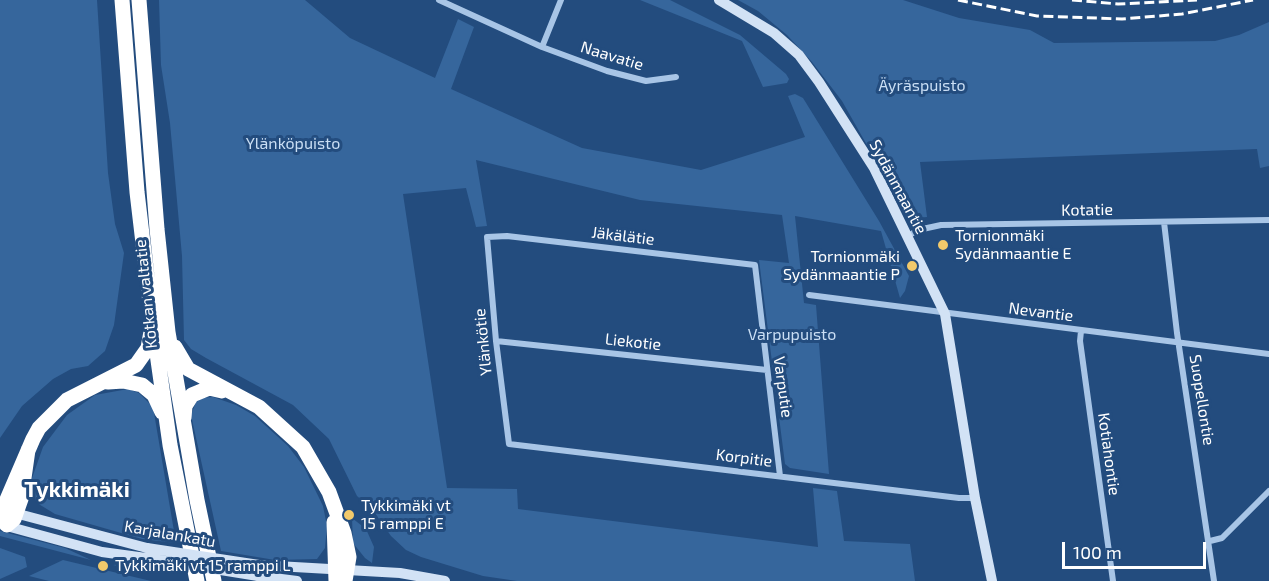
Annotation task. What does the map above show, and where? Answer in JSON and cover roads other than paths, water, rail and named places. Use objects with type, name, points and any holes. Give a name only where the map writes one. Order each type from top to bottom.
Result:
[{"type":"highway","name":"Kotkan valtatie","points":[[122,0],[135,168],[151,311],[170,445],[197,581]]},
{"type":"highway","name":"Kotkan valtatie","points":[[139,0],[164,297],[185,435],[214,581]]},
{"type":"highway","points":[[164,297],[175,348],[182,363],[196,375],[259,407],[291,435],[312,461],[323,481],[335,526],[341,575]]},
{"type":"highway","points":[[5,516],[28,450],[39,428],[57,408],[78,393],[105,382],[136,365],[146,355],[150,339],[151,311]]},
{"type":"highway","points":[[105,382],[132,382],[142,385],[154,395],[162,410],[170,445]]},
{"type":"highway","points":[[185,435],[185,406],[192,395],[209,388],[233,393]]},
{"type":"street","name":"Naavatie","points":[[439,0],[542,47],[637,80],[676,77]]},
{"type":"street","points":[[542,47],[561,0]]},
{"type":"street","name":"Sydänmaantie","points":[[719,0],[753,19],[799,55],[819,82],[874,168],[945,314],[975,498],[992,581]]},
{"type":"street","name":"Kotatie","points":[[908,236],[918,230],[941,225],[1269,220]]},
{"type":"street","name":"Suopellontie","points":[[1164,222],[1214,581]]},
{"type":"street","name":"Jäkälätie","points":[[487,237],[507,236],[754,265]]},
{"type":"street","name":"Ylänkötie","points":[[487,237],[496,341],[509,444]]},
{"type":"street","name":"Varputie","points":[[754,265],[780,476]]},
{"type":"street","name":"Nevantie","points":[[809,295],[1269,354]]},
{"type":"street","name":"Kotiahontie","points":[[1081,331],[1113,581]]},
{"type":"street","name":"Liekotie","points":[[496,341],[767,370]]},
{"type":"street","name":"Korpitie","points":[[509,444],[959,498],[975,498]]},
{"type":"street","points":[[1210,541],[1222,538],[1269,491]]},
{"type":"street","name":"Karjalankatu","points":[[5,516],[102,552],[147,553]]},
{"type":"street","name":"Karjalankatu","points":[[5,516],[147,553],[258,570],[341,575],[400,573],[445,581]]},
{"type":"street","name":"Karjalankatu","points":[[258,570],[297,581]]},
{"type":"railway","points":[[958,0],[1037,16],[1122,19],[1182,14],[1253,0]]},
{"type":"railway","points":[[1072,0],[1118,4],[1197,0]]},
{"type":"place","name":"Tornionmäki Sydänmaantie E","points":[[943,245]]},
{"type":"place","name":"Tornionmäki Sydänmaantie P","points":[[912,266]]},
{"type":"place","name":"Tykkimäki vt 15 ramppi E","points":[[349,515]]},
{"type":"place","name":"Tykkimäki vt 15 ramppi L","points":[[103,566]]},
{"type":"district","name":"Tykkimäki","points":[[77,490]]},
{"type":"park label","name":"Äyräspuisto","points":[[922,86]]},
{"type":"park label","name":"Ylänköpuisto","points":[[293,144]]},
{"type":"park label","name":"Varpupuisto","points":[[792,335]]}]
